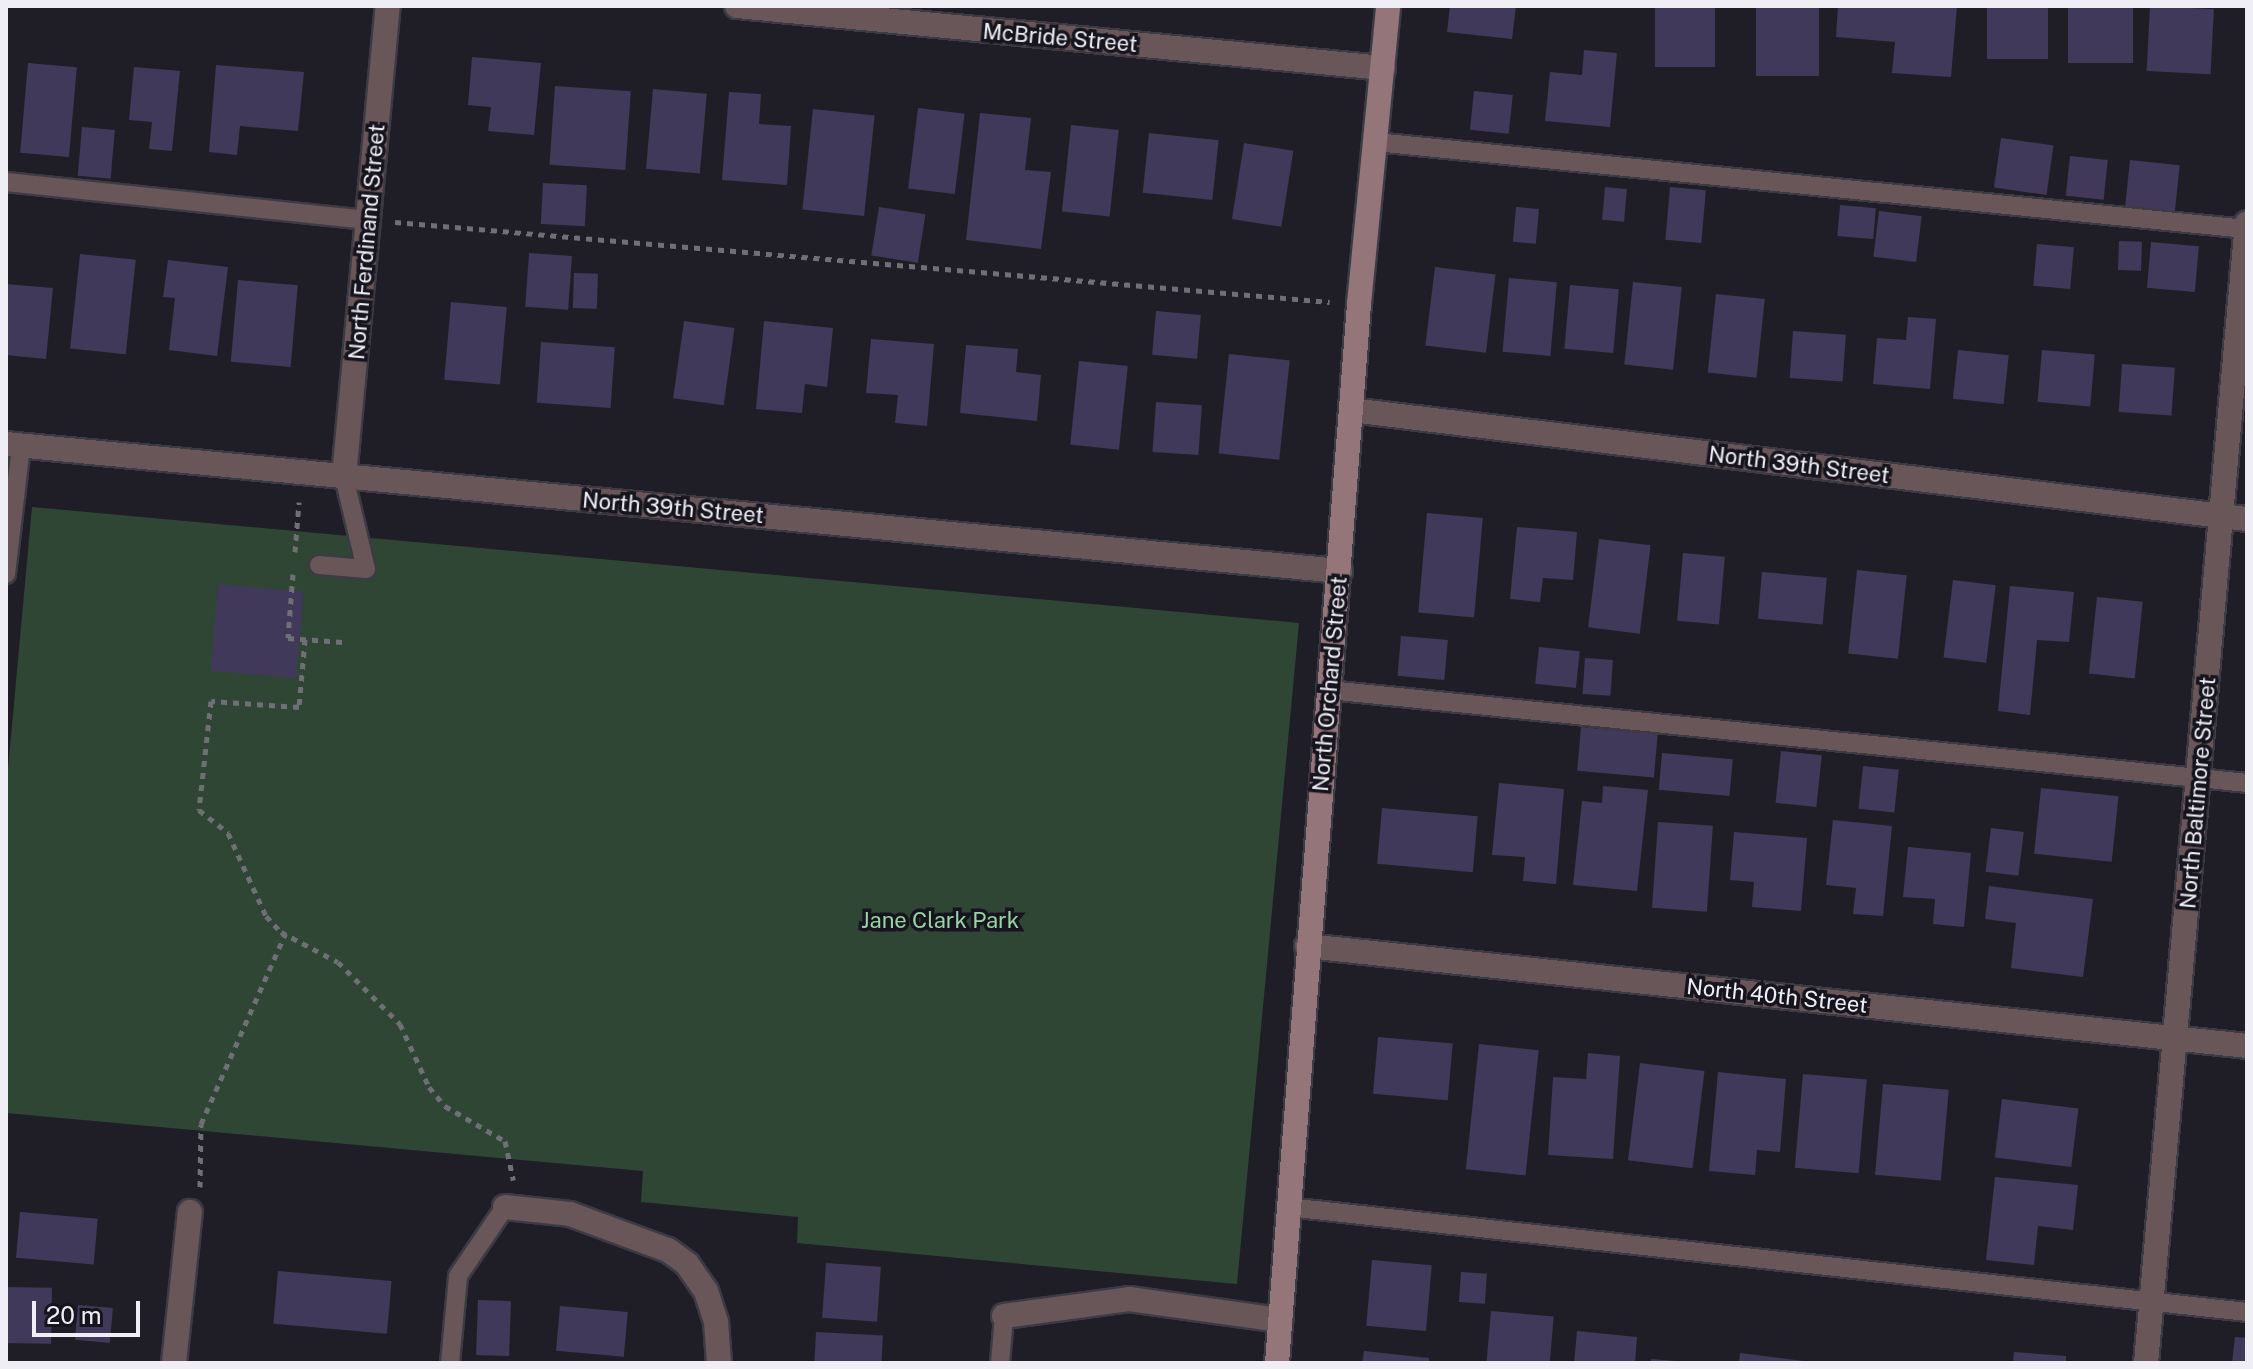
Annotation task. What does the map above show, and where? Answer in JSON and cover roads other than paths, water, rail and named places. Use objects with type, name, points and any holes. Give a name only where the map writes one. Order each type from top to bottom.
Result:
[{"type":"street","name":"North Ferdinand Street","points":[[344,477],[388,6]]},
{"type":"street","name":"McBride Street","points":[[737,6],[849,12],[1383,68]]},
{"type":"street","name":"North Orchard Street","points":[[1277,1363],[1359,304],[1388,6]]},
{"type":"street","name":"North Baltimore Street","points":[[2146,1363],[2247,223]]},
{"type":"street","name":"North 39th Street","points":[[1351,410],[2247,519]]},
{"type":"street","name":"North 39th Street","points":[[14,445],[1340,571]]},
{"type":"street","name":"North 40th Street","points":[[1307,946],[2247,1046]]},
{"type":"street","points":[[512,1208],[593,1220],[668,1250],[698,1277],[716,1322],[719,1363]]},
{"type":"street","points":[[174,1363],[190,1212]]},
{"type":"street","points":[[1004,1316],[1129,1299],[1281,1320]]},
{"type":"lane","points":[[1375,142],[2246,229]]},
{"type":"lane","points":[[6,182],[370,220]]},
{"type":"lane","points":[[6,574],[14,445]]},
{"type":"lane","points":[[319,565],[366,569],[344,477]]},
{"type":"lane","points":[[1329,690],[2247,783]]},
{"type":"lane","points":[[1288,1207],[2247,1312]]},
{"type":"lane","points":[[450,1363],[458,1276],[512,1208]]},
{"type":"lane","points":[[1000,1363],[1004,1316]]},
{"type":"park label","name":"Jane Clark Park","points":[[940,921]]}]
